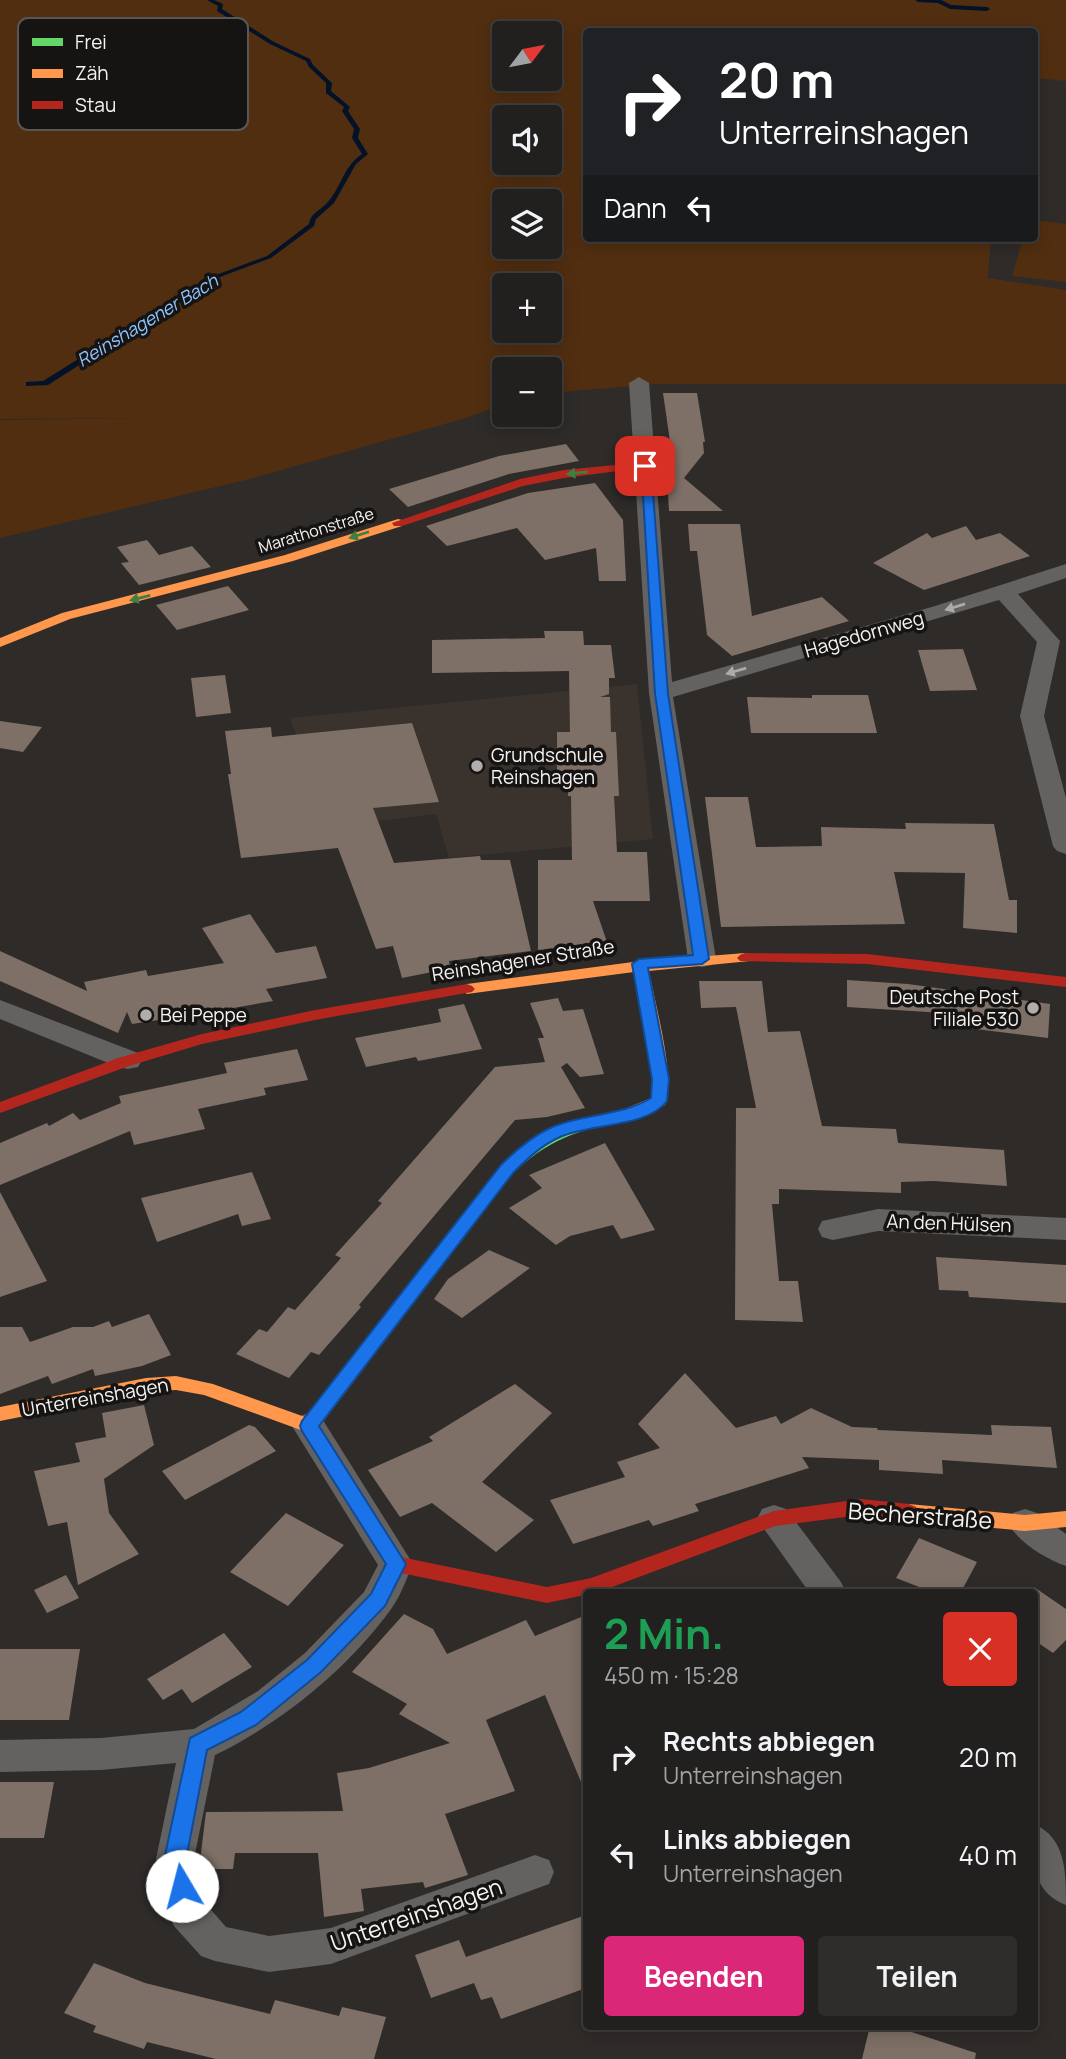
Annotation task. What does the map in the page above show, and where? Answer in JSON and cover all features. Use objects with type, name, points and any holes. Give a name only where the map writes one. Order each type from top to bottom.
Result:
[{"type":"street","points":[[639,383],[661,694],[702,959]]},
{"type":"street","name":"Marathonstraße","points":[[0,643],[66,616],[276,561],[520,483],[564,474],[645,466]]},
{"type":"street","name":"Hagedornweg","points":[[661,694],[1004,592],[1066,570]]},
{"type":"street","points":[[1004,592],[1049,641],[1032,716],[1066,846]]},
{"type":"street","name":"Reinshagener Straße","points":[[0,1108],[128,1060],[209,1039],[349,1010],[554,974],[702,959],[802,957],[926,965],[1066,982]]},
{"type":"street","points":[[0,1756],[101,1754],[198,1745],[249,1718],[314,1666],[378,1600],[396,1564],[309,1426],[507,1169],[529,1147],[557,1131],[641,1112],[659,1101],[661,1079],[639,964]]},
{"type":"street","points":[[0,1009],[128,1060]]},
{"type":"street","name":"An den Hülsen","points":[[833,1229],[878,1220],[1066,1229]]},
{"type":"street","name":"Unterreinshagen","points":[[0,1414],[146,1385],[176,1383],[206,1389],[309,1426]]},
{"type":"street","name":"Becherstraße","points":[[396,1564],[547,1595],[592,1586],[774,1519],[861,1507],[1025,1523],[1066,1520]]},
{"type":"street","points":[[774,1519],[827,1589]]},
{"type":"street","points":[[1025,1523],[1066,1552]]},
{"type":"street","name":"Unterreinshagen","points":[[198,1745],[175,1860],[188,1913],[215,1943],[269,1954],[331,1946],[535,1872]]},
{"type":"street","points":[[1038,1846],[1066,1887]]},
{"type":"shaded area","points":[[0,0],[1066,0],[1066,81],[1038,78],[1038,28],[583,28],[583,242],[991,242],[988,278],[1066,290],[1066,384],[657,384],[562,392],[562,357],[492,357],[492,408],[466,418],[246,480],[0,538],[0,420],[142,418],[0,419]]},
{"type":"shaded area","points":[[1038,220],[1066,224],[1066,282],[1012,276],[1022,242],[1038,242]]},
{"type":"shaded area","name":"Grundschule Reinshagen","points":[[637,684],[653,839],[449,858],[436,814],[329,827],[290,718]]},
{"type":"building","points":[[663,393],[697,393],[705,442],[704,453],[684,478],[723,511],[669,511],[666,462],[674,469]]},
{"type":"building","points":[[566,444],[579,461],[509,474],[408,507],[389,489],[499,456]]},
{"type":"building","points":[[595,483],[623,520],[626,581],[599,581],[596,548],[545,560],[517,528],[447,546],[426,526],[528,493]]},
{"type":"building","points":[[688,524],[740,524],[752,616],[822,597],[849,621],[732,656],[707,635],[697,551],[690,551]]},
{"type":"building","points":[[966,526],[976,540],[1000,533],[1030,556],[924,590],[873,563],[927,533],[932,538]]},
{"type":"building","points":[[147,540],[159,555],[192,546],[211,567],[139,585],[121,563],[129,562],[117,547]]},
{"type":"building","points":[[228,586],[249,610],[177,630],[156,605]]},
{"type":"building","points":[[544,631],[583,631],[584,645],[611,645],[615,678],[609,678],[609,694],[600,697],[610,697],[611,732],[616,732],[619,796],[614,796],[617,852],[647,852],[650,901],[593,901],[607,942],[538,950],[538,860],[572,860],[571,796],[568,796],[567,771],[557,771],[557,732],[570,732],[569,671],[432,673],[432,640],[545,638]]},
{"type":"building","points":[[963,649],[977,690],[930,691],[918,650]]},
{"type":"building","points":[[225,675],[231,713],[196,717],[191,678]]},
{"type":"building","points":[[812,695],[868,695],[877,733],[751,733],[747,697],[812,698]]},
{"type":"building","points":[[0,721],[42,727],[23,752],[0,748]]},
{"type":"building","points":[[412,723],[439,802],[373,808],[394,863],[480,856],[481,860],[510,860],[531,951],[449,961],[452,977],[433,980],[432,972],[402,978],[393,946],[376,949],[338,848],[241,858],[228,774],[231,774],[225,731],[271,727],[272,737]]},
{"type":"building","points":[[705,797],[748,797],[756,847],[822,846],[821,827],[906,829],[905,823],[994,824],[1009,900],[1017,900],[1017,933],[963,928],[965,873],[894,872],[905,924],[721,927]]},
{"type":"building","points":[[250,914],[276,953],[316,946],[327,978],[266,989],[273,1001],[211,1012],[132,1024],[127,1012],[118,1033],[0,981],[0,951],[87,991],[84,982],[146,970],[148,976],[224,963],[202,928]]},
{"type":"building","points":[[847,980],[908,984],[1050,1004],[1048,1038],[959,1027],[960,1014],[847,1007]]},
{"type":"building","points":[[699,981],[762,981],[768,1032],[800,1031],[822,1126],[896,1129],[898,1143],[1004,1150],[1007,1186],[934,1181],[901,1182],[901,1193],[779,1189],[779,1204],[772,1204],[779,1281],[798,1281],[803,1322],[735,1320],[736,1108],[756,1108],[736,1007],[701,1008]]},
{"type":"building","points":[[558,998],[563,1011],[583,1009],[604,1074],[580,1077],[567,1063],[561,1067],[585,1108],[547,1117],[515,1120],[319,1355],[311,1352],[289,1378],[236,1354],[259,1329],[267,1332],[288,1307],[295,1310],[341,1258],[335,1255],[382,1203],[378,1201],[495,1067],[545,1062],[538,1038],[544,1038],[530,1003]]},
{"type":"building","points":[[464,1004],[482,1049],[418,1061],[416,1057],[366,1067],[355,1038],[441,1022],[438,1009]]},
{"type":"building","points":[[297,1049],[308,1080],[264,1088],[266,1095],[198,1109],[205,1129],[134,1145],[130,1131],[0,1185],[0,1143],[47,1123],[49,1126],[73,1113],[80,1120],[121,1103],[119,1096],[227,1073],[224,1063]]},
{"type":"building","points":[[605,1143],[655,1230],[621,1239],[613,1225],[570,1236],[556,1245],[509,1208],[542,1188],[529,1175]]},
{"type":"building","points":[[252,1172],[271,1219],[242,1226],[238,1214],[157,1242],[141,1198]]},
{"type":"building","points":[[0,1192],[47,1281],[0,1297]]},
{"type":"building","points":[[489,1250],[530,1268],[462,1318],[434,1299],[448,1279]]},
{"type":"building","points":[[936,1257],[1066,1265],[1066,1303],[969,1297],[968,1291],[939,1290]]},
{"type":"building","points":[[149,1314],[171,1355],[142,1366],[95,1376],[93,1369],[52,1384],[48,1376],[0,1394],[0,1327],[22,1327],[30,1342],[73,1327],[93,1327],[109,1321],[112,1327]]},
{"type":"building","points":[[685,1373],[736,1428],[776,1416],[781,1424],[811,1408],[852,1427],[878,1430],[992,1435],[991,1425],[1051,1427],[1057,1468],[942,1460],[943,1474],[879,1470],[879,1460],[802,1457],[809,1468],[695,1504],[699,1511],[653,1526],[649,1520],[573,1544],[550,1500],[625,1477],[617,1462],[660,1448],[638,1424]]},
{"type":"building","points":[[515,1384],[552,1413],[482,1482],[534,1520],[496,1552],[432,1503],[400,1517],[368,1470],[433,1441],[429,1437]]},
{"type":"building","points":[[144,1405],[154,1445],[104,1479],[109,1513],[139,1554],[78,1585],[67,1522],[48,1526],[34,1471],[80,1462],[75,1443],[106,1437],[102,1413]]},
{"type":"building","points":[[249,1425],[255,1427],[276,1451],[185,1500],[162,1471]]},
{"type":"building","points":[[286,1513],[344,1545],[288,1606],[230,1572]]},
{"type":"building","points":[[919,1538],[977,1562],[963,1589],[924,1589],[896,1578]]},
{"type":"building","points":[[66,1575],[79,1598],[47,1613],[34,1590]]},
{"type":"building","points":[[1038,1590],[1066,1609],[1066,1640],[1053,1653],[1038,1643]]},
{"type":"building","points":[[404,1614],[433,1629],[447,1654],[526,1620],[535,1636],[583,1616],[583,1787],[545,1695],[486,1720],[515,1791],[445,1814],[468,1875],[425,1888],[423,1882],[361,1889],[364,1911],[324,1917],[318,1853],[235,1853],[233,1869],[199,1869],[206,1812],[343,1811],[337,1773],[369,1768],[450,1743],[399,1714],[407,1704],[352,1672]]},
{"type":"building","points":[[224,1633],[252,1667],[192,1703],[182,1689],[163,1700],[147,1679]]},
{"type":"building","points":[[0,1649],[80,1649],[69,1720],[0,1720]]},
{"type":"building","points":[[0,1782],[54,1782],[44,1838],[0,1838]]},
{"type":"building","points":[[583,1916],[583,1989],[501,2019],[492,1997],[481,2000],[474,1983],[431,1998],[415,1955],[459,1940],[466,1957]]},
{"type":"building","points":[[94,1963],[145,1983],[270,2014],[275,2000],[339,2016],[342,2007],[386,2017],[374,2059],[216,2059],[147,2042],[144,2049],[93,2032],[96,2026],[64,2013]]},
{"type":"building","points":[[869,2030],[905,2030],[976,2053],[975,2059],[862,2059]]},
{"type":"waterway","name":"Reinshagener Bach","points":[[210,0],[221,5],[219,10],[232,18]]},
{"type":"waterway","points":[[918,0],[939,1],[950,7],[987,9]]},
{"type":"waterway","name":"Reinshagener Bach","points":[[29,384],[45,383],[210,279],[269,257],[312,225],[313,218],[331,203],[353,163],[365,154],[355,138],[357,129],[345,111],[347,107],[328,92],[329,83],[308,60],[248,28]]},
{"type":"traffic: fast","points":[[385,1328],[507,1169],[523,1154],[552,1135],[633,1112]]},
{"type":"traffic: slow","points":[[0,643],[66,616],[289,558],[398,523]]},
{"type":"traffic: slow","points":[[467,989],[610,969],[745,958]]},
{"type":"traffic: slow","points":[[633,1112],[659,1101],[661,1079],[640,964]]},
{"type":"traffic: slow","points":[[0,1414],[146,1385],[176,1383],[206,1389],[309,1426],[385,1328]]},
{"type":"traffic: slow","points":[[909,1512],[1025,1523],[1066,1519]]},
{"type":"traffic: jam","points":[[398,523],[520,483],[564,474],[645,465]]},
{"type":"traffic: jam","points":[[745,958],[867,959],[1066,982]]},
{"type":"traffic: jam","points":[[0,1108],[123,1062],[202,1039],[315,1015],[467,989]]},
{"type":"traffic: jam","points":[[396,1564],[547,1595],[592,1586],[774,1519],[861,1507],[909,1512]]},
{"type":"place","name":"Grundschule Reinshagen","points":[[477,766]]},
{"type":"place","name":"Deutsche Post Filiale 530","points":[[1033,1008]]},
{"type":"place","name":"Bei Peppe","points":[[146,1015]]},
{"type":"route","points":[[182,1886],[175,1860],[198,1745],[249,1718],[314,1666],[378,1600],[396,1564],[309,1426],[507,1169],[529,1147],[557,1131],[641,1112],[659,1101],[661,1079],[639,964],[702,959],[661,694],[660,648],[645,466]]}]
